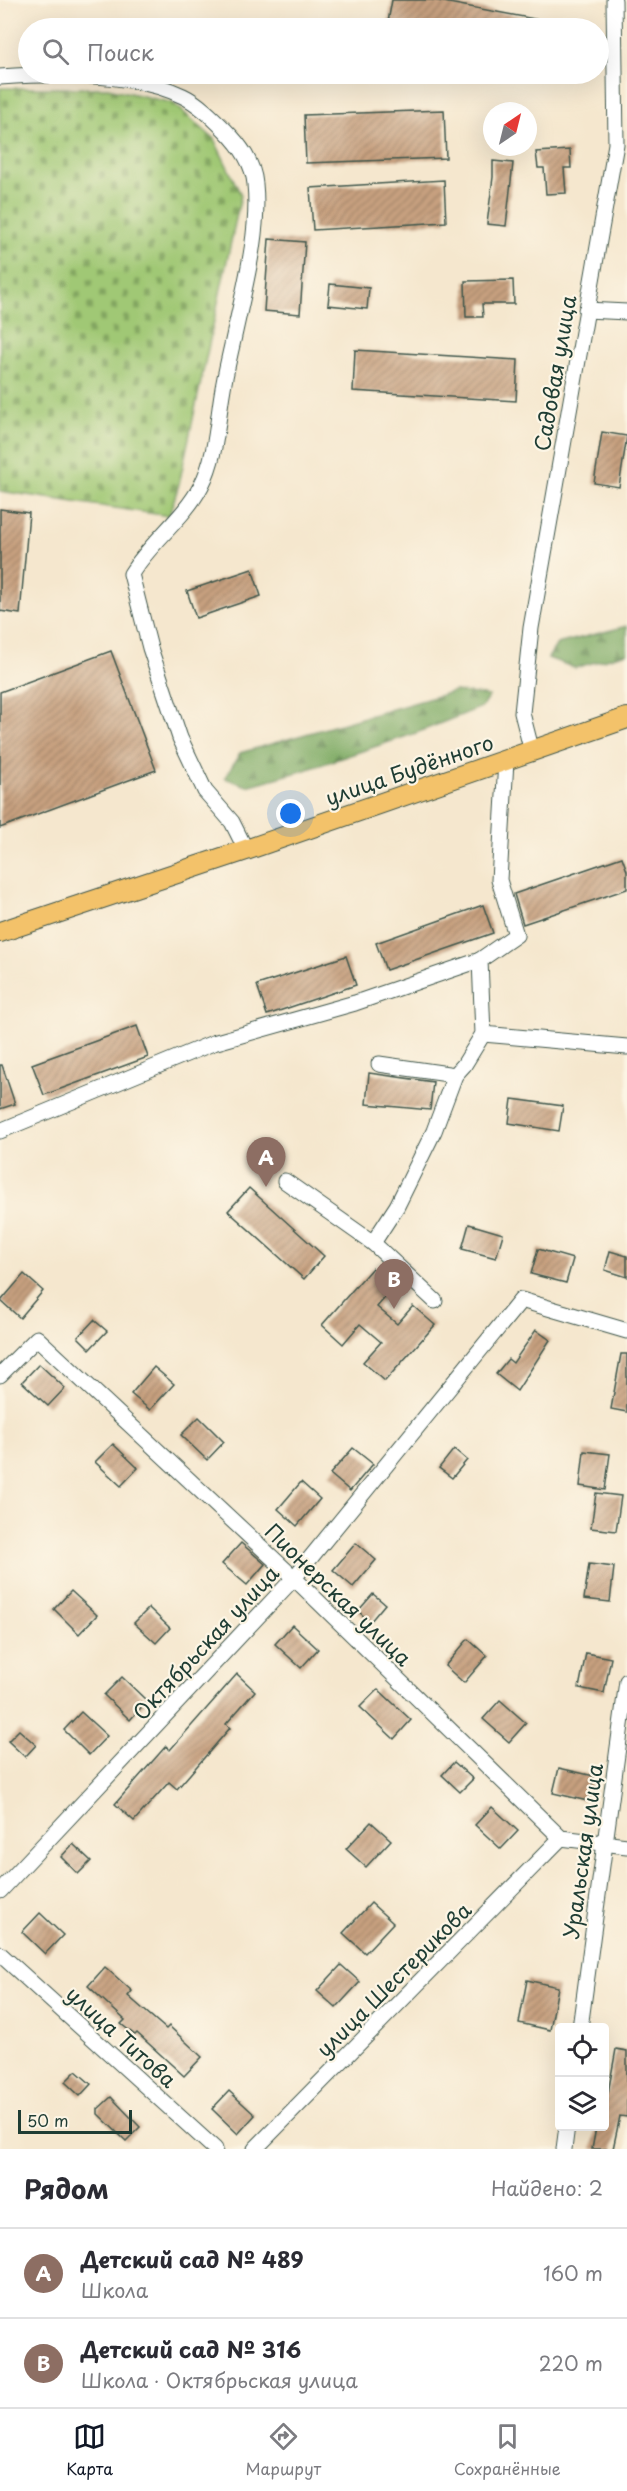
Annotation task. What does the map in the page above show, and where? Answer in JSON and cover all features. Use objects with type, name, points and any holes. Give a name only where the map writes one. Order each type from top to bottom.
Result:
[{"type":"main road","name":"улица Будённого","points":[[0,932],[246,850],[627,718]]},
{"type":"street","name":"Садовая улица","points":[[532,752],[522,713],[531,628],[616,144],[621,77],[614,0]]},
{"type":"street","points":[[0,77],[18,76]]},
{"type":"street","points":[[150,84],[185,97],[216,121],[243,148],[255,182],[255,215],[246,278],[222,391],[213,456],[189,507],[142,556],[131,574],[150,648],[180,738],[205,791],[232,822],[246,850]]},
{"type":"street","points":[[586,310],[627,312]]},
{"type":"street","points":[[0,1131],[213,1043],[355,1003],[480,960],[516,935],[499,880],[506,761]]},
{"type":"street","points":[[373,1243],[397,1206],[434,1131],[455,1076],[483,1034],[480,960]]},
{"type":"street","points":[[483,1034],[627,1047]]},
{"type":"street","points":[[379,1064],[455,1076]]},
{"type":"street","points":[[285,1181],[373,1243],[435,1301]]},
{"type":"street","name":"Октябрьская улица","points":[[0,1891],[294,1578],[521,1300],[627,1331]]},
{"type":"street","name":"Пионерская улица","points":[[0,1375],[37,1338],[294,1578],[561,1838]]},
{"type":"street","name":"Уральская улица","points":[[581,2023],[627,1681]]},
{"type":"street","points":[[561,1838],[627,1846]]},
{"type":"street","name":"улица Шестерикова","points":[[255,2149],[561,1838]]},
{"type":"street","name":"улица Титова","points":[[0,1954],[215,2149]]},
{"type":"street","points":[[564,2149],[566,2131]]},
{"type":"green space","points":[[0,88],[108,88],[173,103],[214,139],[241,195],[179,484],[169,516],[0,491]]},
{"type":"green space","points":[[627,626],[627,653],[575,668],[548,658],[557,644]]},
{"type":"green space","points":[[455,691],[489,696],[482,707],[416,733],[302,771],[247,786],[225,778],[240,753]]},
{"type":"building","points":[[392,0],[433,0],[530,18],[389,18]]},
{"type":"building","points":[[444,110],[446,158],[306,163],[304,115]]},
{"type":"building","points":[[570,150],[571,168],[564,168],[566,193],[546,194],[544,168],[538,168],[537,152]]},
{"type":"building","points":[[493,161],[513,163],[506,226],[487,224]]},
{"type":"building","points":[[444,180],[446,222],[313,230],[310,188]]},
{"type":"building","points":[[269,239],[305,242],[300,314],[264,311]]},
{"type":"building","points":[[513,280],[514,304],[482,304],[483,317],[466,317],[465,281]]},
{"type":"building","points":[[330,284],[369,288],[367,309],[328,305]]},
{"type":"building","points":[[355,350],[518,360],[516,401],[353,391]]},
{"type":"building","points":[[602,432],[627,436],[619,487],[594,483]]},
{"type":"building","points":[[0,509],[29,513],[20,614],[0,611]]},
{"type":"building","points":[[252,569],[261,596],[196,618],[187,591]]},
{"type":"building","points":[[111,651],[156,770],[0,828],[0,692]]},
{"type":"building","points":[[622,857],[627,871],[627,889],[523,924],[514,894]]},
{"type":"building","points":[[483,905],[493,933],[386,970],[376,943]]},
{"type":"building","points":[[346,956],[356,985],[267,1015],[257,985]]},
{"type":"building","points":[[137,1026],[148,1057],[44,1095],[32,1064]]},
{"type":"building","points":[[0,1065],[2,1065],[15,1104],[0,1109]]},
{"type":"building","points":[[369,1073],[433,1082],[430,1110],[366,1104]]},
{"type":"building","points":[[512,1099],[563,1106],[559,1131],[509,1123]]},
{"type":"building","points":[[249,1188],[324,1256],[304,1279],[228,1211]]},
{"type":"building","points":[[469,1224],[503,1234],[496,1258],[462,1249]]},
{"type":"building","points":[[538,1249],[573,1259],[566,1283],[531,1274]]},
{"type":"building","points":[[610,1251],[627,1256],[627,1277],[605,1270]]},
{"type":"building","points":[[372,1268],[394,1287],[377,1307],[397,1324],[413,1306],[435,1325],[385,1381],[363,1362],[381,1342],[360,1324],[343,1344],[322,1325]]},
{"type":"building","points":[[24,1274],[43,1291],[20,1318],[1,1301]]},
{"type":"building","points":[[94,1320],[107,1331],[90,1349],[78,1337]]},
{"type":"building","points":[[536,1330],[550,1340],[517,1391],[496,1374],[508,1359],[513,1363]]},
{"type":"building","points":[[621,1354],[627,1354],[627,1412],[611,1409]]},
{"type":"building","points":[[39,1364],[65,1388],[48,1406],[22,1382]]},
{"type":"building","points":[[154,1367],[174,1384],[150,1410],[131,1394]]},
{"type":"building","points":[[199,1417],[224,1442],[207,1460],[181,1435]]},
{"type":"building","points":[[113,1444],[138,1468],[121,1486],[95,1462]]},
{"type":"building","points":[[353,1448],[373,1464],[350,1491],[330,1474]]},
{"type":"building","points":[[454,1449],[467,1460],[452,1478],[439,1468]]},
{"type":"building","points":[[584,1451],[610,1454],[605,1490],[580,1486]]},
{"type":"building","points":[[301,1482],[320,1499],[297,1526],[278,1509]]},
{"type":"building","points":[[596,1493],[621,1496],[616,1531],[591,1528]]},
{"type":"building","points":[[241,1543],[265,1564],[247,1585],[222,1564]]},
{"type":"building","points":[[356,1543],[376,1560],[353,1587],[333,1570]]},
{"type":"building","points":[[589,1564],[614,1567],[610,1602],[584,1599]]},
{"type":"building","points":[[71,1591],[97,1615],[79,1634],[54,1609]]},
{"type":"building","points":[[373,1594],[385,1604],[370,1622],[358,1611]]},
{"type":"building","points":[[149,1608],[170,1628],[156,1643],[134,1623]]},
{"type":"building","points":[[292,1625],[318,1649],[301,1668],[275,1644]]},
{"type":"building","points":[[468,1639],[487,1656],[464,1683],[445,1666]]},
{"type":"building","points":[[586,1653],[611,1658],[604,1693],[579,1688]]},
{"type":"building","points":[[237,1674],[255,1691],[226,1724],[230,1728],[177,1789],[169,1782],[134,1821],[115,1804],[166,1746],[170,1750]]},
{"type":"building","points":[[122,1677],[147,1701],[130,1720],[104,1695]]},
{"type":"building","points":[[378,1689],[411,1720],[394,1739],[360,1707]]},
{"type":"building","points":[[500,1700],[526,1723],[509,1742],[483,1719]]},
{"type":"building","points":[[81,1712],[107,1736],[89,1755],[64,1730]]},
{"type":"building","points":[[19,1730],[36,1745],[25,1757],[8,1741]]},
{"type":"building","points":[[454,1762],[473,1779],[460,1792],[442,1775]]},
{"type":"building","points":[[559,1768],[594,1776],[588,1801],[553,1793]]},
{"type":"building","points":[[492,1807],[518,1831],[501,1849],[475,1825]]},
{"type":"building","points":[[371,1822],[391,1840],[366,1867],[346,1849]]},
{"type":"building","points":[[73,1844],[91,1861],[78,1874],[61,1857]]},
{"type":"building","points":[[371,1903],[393,1923],[365,1953],[343,1933]]},
{"type":"building","points":[[40,1913],[63,1935],[45,1954],[22,1932]]},
{"type":"building","points":[[341,1965],[360,1982],[336,2008],[317,1991]]},
{"type":"building","points":[[105,1967],[132,1991],[128,1996],[166,2029],[169,2026],[202,2057],[184,2076],[137,2033],[135,2035],[121,2024],[125,2020],[88,1986]]},
{"type":"building","points":[[527,1980],[558,1987],[550,2030],[519,2023]]},
{"type":"building","points":[[616,2049],[627,2051],[627,2117],[620,2116],[613,2149],[592,2149],[595,2131],[609,2131],[609,2088]]},
{"type":"building","points":[[76,2071],[91,2084],[80,2096],[65,2082]]},
{"type":"building","points":[[229,2091],[255,2115],[238,2134],[212,2109]]},
{"type":"building","points":[[111,2097],[140,2127],[126,2141],[98,2114],[98,2109]]},
{"type":"place","name":"Детский сад № 489","points":[[266,1187]]},
{"type":"place","name":"Детский сад № 316","points":[[394,1309]]}]
